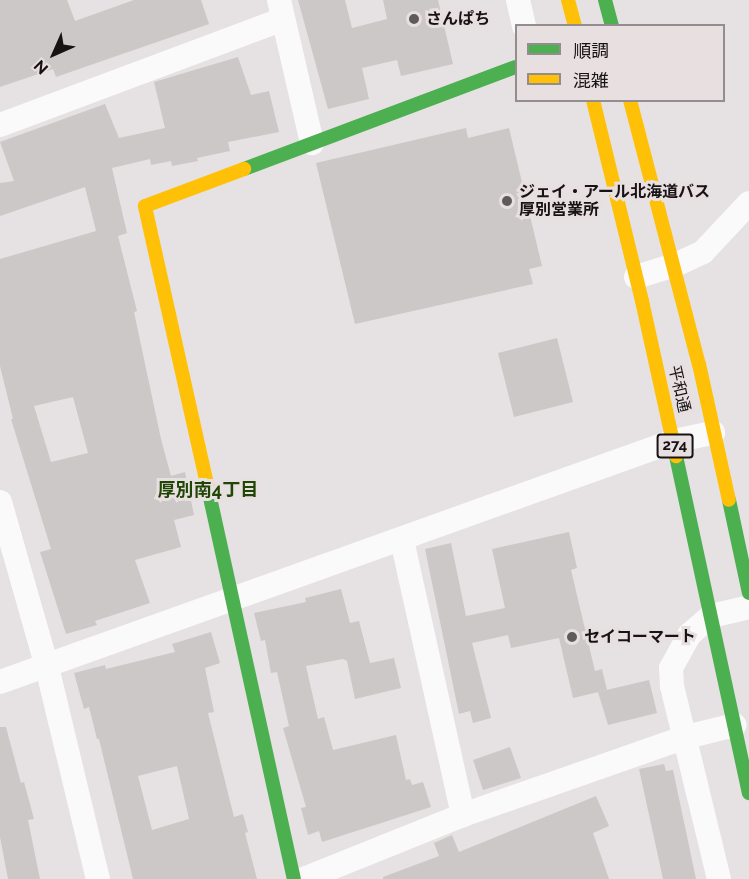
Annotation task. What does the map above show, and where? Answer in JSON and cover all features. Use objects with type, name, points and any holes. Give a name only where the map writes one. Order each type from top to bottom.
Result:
[{"type":"main road","points":[[568,0],[574,24]]},
{"type":"main road","points":[[605,0],[611,24]]},
{"type":"main road","points":[[294,879],[146,206],[515,68]]},
{"type":"main road","name":"平和通","points":[[593,102],[674,441],[749,793]]},
{"type":"main road","name":"平和通","points":[[631,102],[699,364],[749,593]]},
{"type":"street","points":[[518,0],[524,24]]},
{"type":"street","points":[[0,125],[281,9],[312,143]]},
{"type":"street","points":[[636,277],[674,266],[703,252],[749,203]]},
{"type":"street","points":[[0,682],[674,441],[713,433]]},
{"type":"street","points":[[0,502],[46,667],[98,879]]},
{"type":"street","points":[[402,540],[463,815]]},
{"type":"street","points":[[719,879],[672,686],[670,668],[689,635],[711,616],[749,607]]},
{"type":"street","points":[[304,879],[463,815],[686,737],[735,725]]},
{"type":"building","points":[[0,0],[67,0],[75,21],[134,0],[201,0],[209,24],[56,77],[53,69],[0,87]]},
{"type":"building","points":[[298,0],[345,0],[352,28],[387,19],[383,0],[438,0],[453,64],[401,76],[397,60],[362,68],[369,99],[328,109]]},
{"type":"building","points":[[238,57],[251,95],[269,91],[279,132],[228,142],[230,151],[197,158],[198,161],[172,166],[171,161],[151,165],[150,159],[112,168],[127,233],[118,236],[137,311],[134,312],[161,439],[171,476],[185,472],[194,515],[174,520],[181,547],[135,560],[150,603],[95,621],[97,625],[66,634],[40,552],[51,549],[11,419],[13,419],[0,366],[0,259],[96,231],[85,187],[0,216],[0,183],[14,181],[0,142],[105,104],[119,138],[165,128],[154,82]],"holes":[[[73,397],[88,453],[51,462],[34,406]]]},
{"type":"building","points":[[466,128],[468,138],[509,128],[542,266],[529,269],[533,284],[355,324],[316,163]]},
{"type":"building","points":[[557,338],[573,402],[514,417],[498,353]]},
{"type":"building","points":[[569,532],[577,568],[571,570],[595,671],[602,669],[607,690],[573,698],[559,638],[511,648],[508,635],[472,643],[491,718],[473,723],[470,711],[459,714],[425,549],[451,543],[466,616],[505,608],[492,549]]},
{"type":"building","points":[[341,589],[350,623],[359,621],[370,663],[394,658],[401,688],[355,699],[347,661],[343,659],[306,666],[318,719],[324,717],[333,750],[396,735],[406,780],[410,779],[412,785],[423,782],[431,807],[322,842],[319,831],[308,835],[301,808],[306,807],[283,728],[289,726],[277,672],[271,673],[265,640],[261,641],[254,613],[306,602],[305,598]]},
{"type":"building","points":[[211,632],[220,663],[205,668],[214,712],[208,713],[234,817],[243,814],[248,832],[245,833],[257,879],[133,879],[99,739],[97,739],[89,707],[84,709],[74,673],[105,665],[106,669],[175,652],[172,644]],"holes":[[[177,766],[189,819],[152,830],[138,776]]]},
{"type":"building","points":[[649,680],[657,713],[608,725],[598,692]]},
{"type":"building","points":[[0,727],[6,727],[21,783],[24,782],[34,819],[28,820],[40,879],[8,879],[0,837]]},
{"type":"building","points":[[510,747],[521,778],[483,790],[473,760]]},
{"type":"building","points":[[664,764],[666,771],[673,770],[696,879],[663,879],[639,769]]},
{"type":"building","points":[[596,796],[609,826],[593,833],[609,879],[383,879],[383,877],[439,856],[434,843],[452,835],[459,852]]},
{"type":"traffic: fast","points":[[605,0],[611,24]]},
{"type":"traffic: fast","points":[[244,169],[515,67]]},
{"type":"traffic: fast","points":[[676,456],[749,793]]},
{"type":"traffic: fast","points":[[209,493],[294,879]]},
{"type":"traffic: fast","points":[[729,500],[749,593]]},
{"type":"traffic: slow","points":[[568,0],[574,24]]},
{"type":"traffic: slow","points":[[593,102],[642,301],[676,456]]},
{"type":"traffic: slow","points":[[631,102],[699,364],[729,500]]},
{"type":"traffic: slow","points":[[209,493],[145,206],[244,169]]},
{"type":"place","name":"さんぱち","points":[[414,19]]},
{"type":"place","name":"ジェイ・アール北海道バス 厚別営業所","points":[[507,201]]},
{"type":"place","name":"セイコーマート","points":[[572,637]]},
{"type":"district","name":"厚別南4丁目","points":[[208,490]]}]
